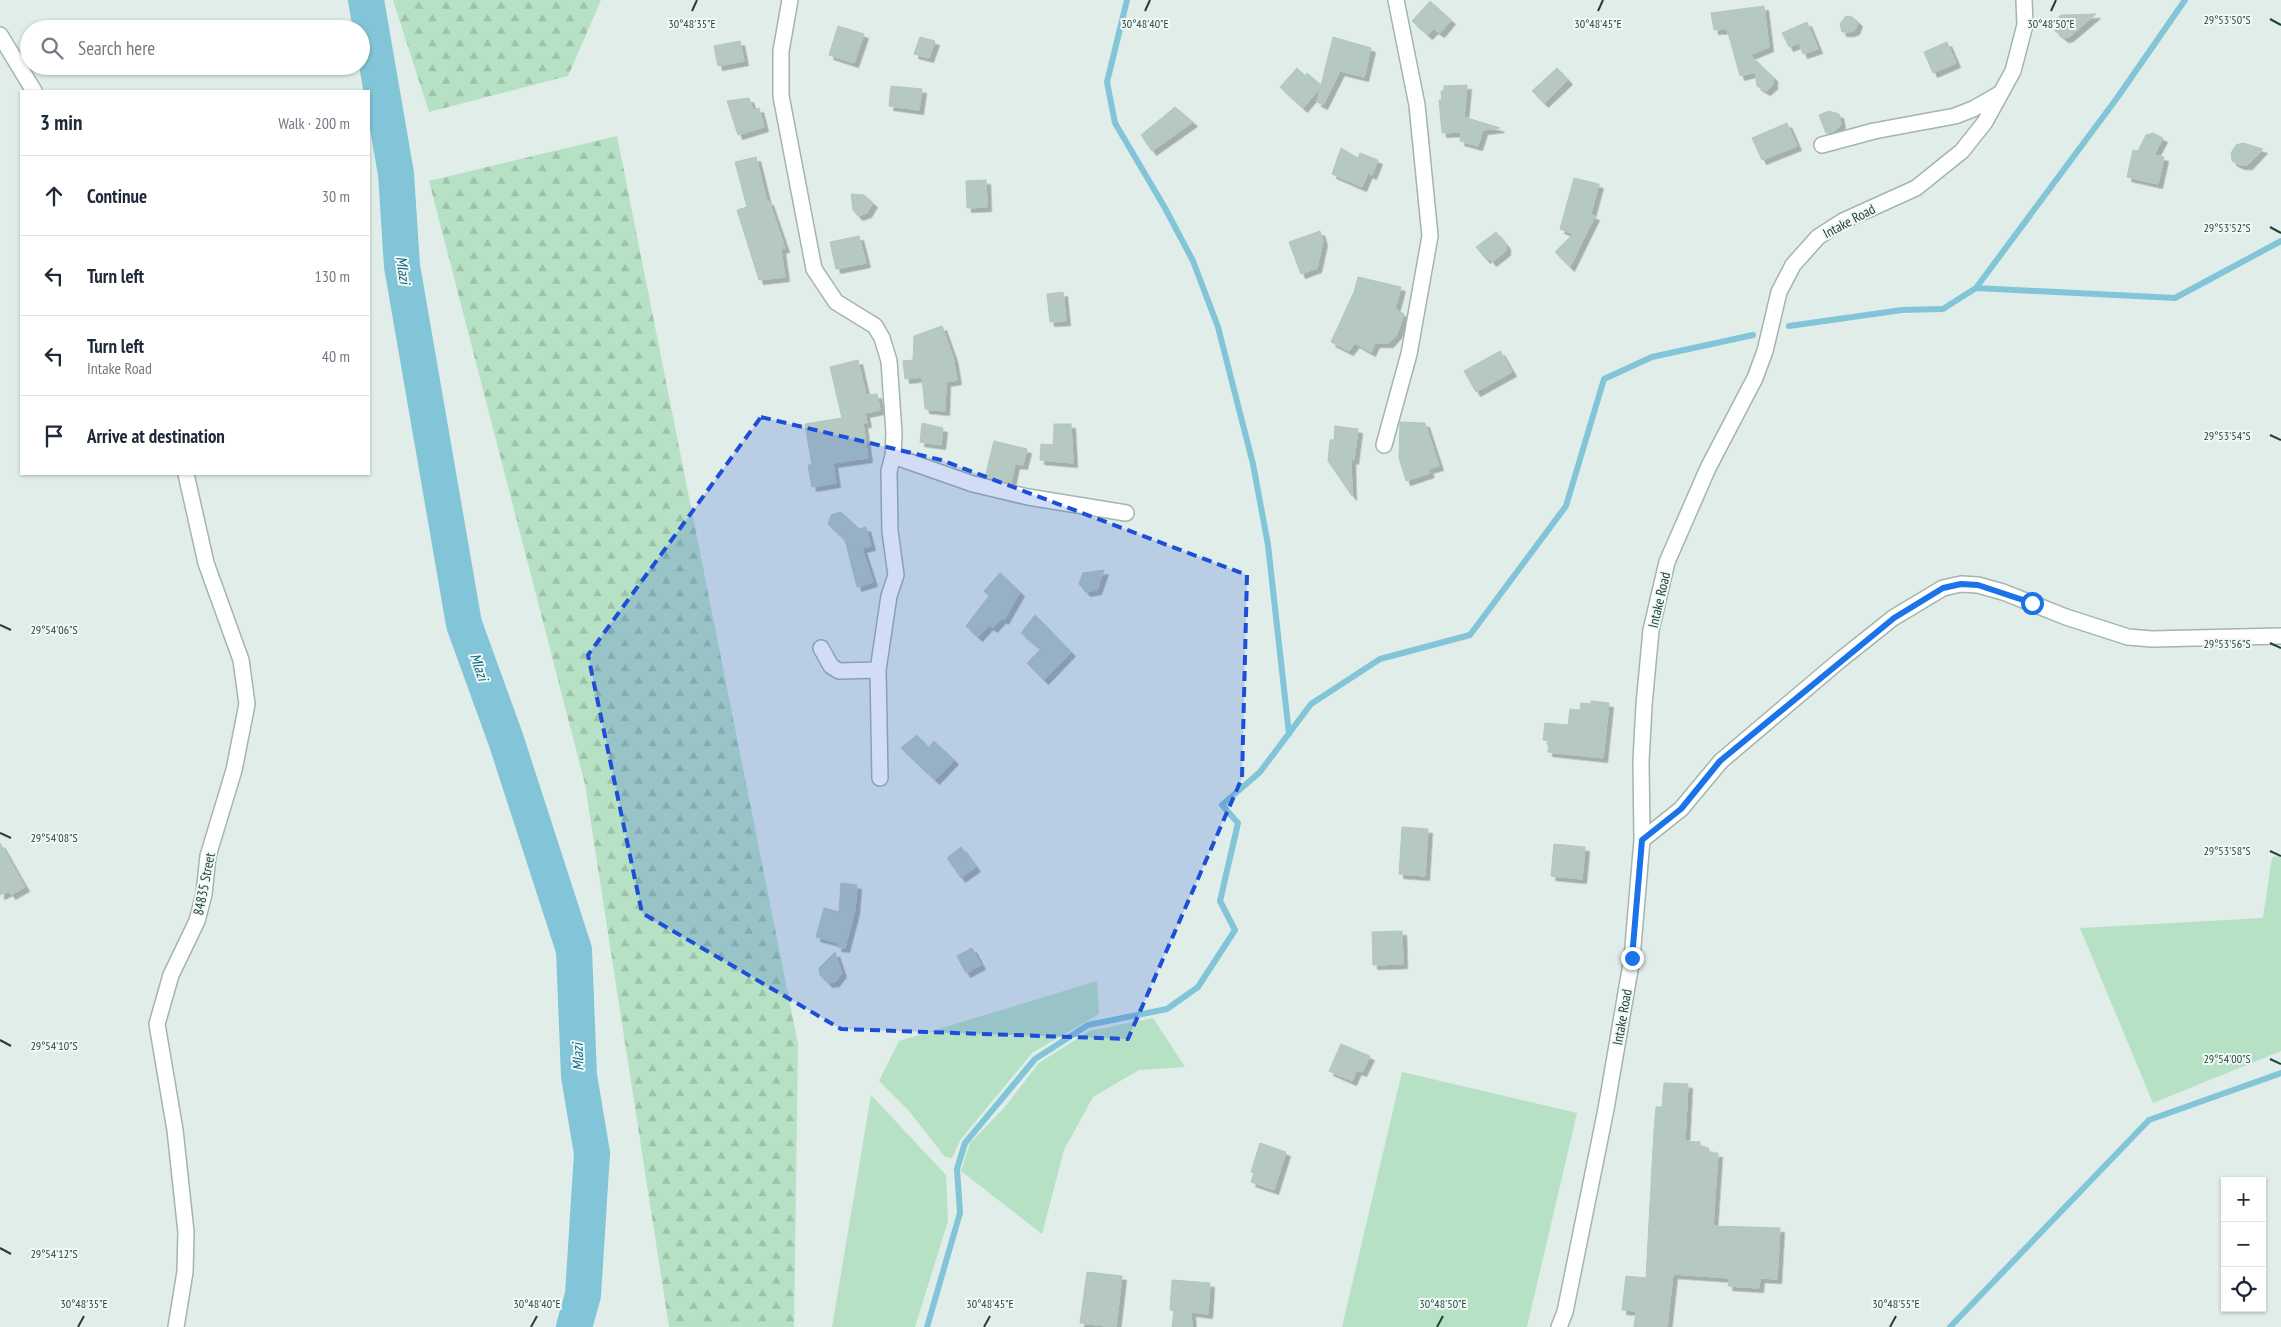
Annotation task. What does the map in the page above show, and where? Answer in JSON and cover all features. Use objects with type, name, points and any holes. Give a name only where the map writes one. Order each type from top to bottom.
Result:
[{"type":"street","points":[[790,0],[781,51],[781,96],[814,269],[836,302],[870,322],[882,338],[889,361],[894,433],[893,456],[889,471],[890,531],[896,576],[889,596],[878,670],[880,778]]},
{"type":"street","points":[[1384,445],[1409,354],[1430,236],[1417,105],[1396,0]]},
{"type":"street","name":"Intake Road","points":[[1560,1327],[1565,1312],[1604,1118],[1632,958],[1642,840],[1641,761],[1644,705],[1651,630],[1667,562],[1708,468],[1755,378],[1765,351],[1779,292],[1793,265],[1818,237],[1843,221],[1916,188],[1962,151],[1985,122],[2013,71],[2025,25],[2024,0]]},
{"type":"street","points":[[0,34],[20,68]]},
{"type":"street","points":[[24,75],[33,90]]},
{"type":"street","points":[[1822,145],[1874,131],[1955,116],[1973,109],[2002,92]]},
{"type":"street","points":[[893,456],[973,484],[1028,497],[1126,513]]},
{"type":"street","name":"84835 Street","points":[[176,1327],[185,1272],[186,1232],[175,1130],[157,1024],[171,975],[196,921],[204,894],[208,856],[234,770],[247,704],[241,660],[206,563],[186,475]]},
{"type":"street","points":[[1642,840],[1681,809],[1720,761],[1839,661],[1894,618],[1943,588],[1961,584],[1978,585],[2004,592],[2074,620],[2128,637],[2152,640],[2281,636]]},
{"type":"street","points":[[821,648],[831,666],[839,671],[878,670]]},
{"type":"highlighted area","points":[[761,417],[941,460],[1247,575],[1242,778],[1128,1039],[841,1029],[642,913],[588,655]]},
{"type":"green space","points":[[393,0],[601,0],[568,76],[429,112]]},
{"type":"green space","points":[[617,136],[798,1044],[794,1327],[669,1327],[585,784],[429,181]]},
{"type":"green space","points":[[2281,856],[2281,1051],[2153,1103],[2080,928],[2263,918],[2272,857]]},
{"type":"green space","points":[[1097,981],[1099,1014],[1032,1053],[961,1139],[952,1158],[945,1157],[909,1111],[879,1081],[899,1041]]},
{"type":"green space","points":[[1153,1018],[1185,1067],[1139,1070],[1093,1097],[1064,1150],[1042,1234],[961,1171],[970,1143],[1004,1108],[1039,1063],[1089,1031]]},
{"type":"green space","points":[[1402,1072],[1577,1113],[1527,1327],[1342,1327]]},
{"type":"green space","points":[[871,1095],[946,1175],[948,1221],[915,1327],[832,1327]]},
{"type":"building","points":[[1430,1],[1451,20],[1440,33],[1434,29],[1428,35],[1412,21]]},
{"type":"building","points":[[1764,6],[1769,47],[1750,55],[1773,77],[1773,85],[1766,91],[1757,86],[1755,72],[1740,76],[1727,29],[1714,30],[1711,13]]},
{"type":"building","points":[[2096,14],[2069,37],[2064,38],[2055,31],[2056,20],[2061,15]]},
{"type":"building","points":[[1846,16],[1852,17],[1858,22],[1855,30],[1842,32],[1840,24]]},
{"type":"building","points":[[1807,22],[1818,49],[1803,54],[1799,43],[1789,47],[1782,33]]},
{"type":"building","points":[[838,26],[864,34],[854,63],[829,55]]},
{"type":"building","points":[[920,37],[935,41],[929,58],[914,54]]},
{"type":"building","points":[[1333,37],[1371,48],[1364,77],[1340,71],[1323,105],[1317,102],[1320,88],[1303,108],[1280,87],[1297,68],[1305,76],[1307,73],[1321,85]]},
{"type":"building","points":[[740,41],[744,61],[718,66],[714,46]]},
{"type":"building","points":[[1947,42],[1956,63],[1933,73],[1924,52]]},
{"type":"building","points":[[1557,68],[1568,80],[1544,103],[1532,91]]},
{"type":"building","points":[[1467,85],[1464,117],[1500,128],[1483,130],[1478,146],[1460,141],[1461,132],[1442,133],[1439,100],[1442,100],[1441,91],[1444,91],[1444,86]]},
{"type":"building","points":[[891,86],[922,89],[919,110],[889,106]]},
{"type":"building","points":[[749,98],[753,110],[759,108],[764,127],[738,135],[727,101]]},
{"type":"building","points":[[1175,107],[1193,122],[1152,151],[1141,135]]},
{"type":"building","points":[[1829,111],[1839,114],[1841,124],[1834,132],[1826,133],[1819,115]]},
{"type":"building","points":[[1787,123],[1797,146],[1762,160],[1752,138]]},
{"type":"building","points":[[2153,133],[2163,138],[2154,155],[2164,157],[2158,184],[2127,177],[2133,150],[2138,151],[2146,135]]},
{"type":"building","points":[[2243,143],[2263,149],[2248,165],[2240,165],[2232,161],[2231,153],[2236,145]]},
{"type":"building","points":[[1341,148],[1358,158],[1360,153],[1378,160],[1372,175],[1368,173],[1362,187],[1332,174]]},
{"type":"building","points":[[756,157],[767,201],[769,201],[785,248],[781,249],[785,277],[759,280],[737,210],[747,207],[735,162]]},
{"type":"building","points":[[1574,178],[1599,184],[1590,217],[1592,215],[1595,216],[1570,267],[1555,252],[1573,234],[1560,229]]},
{"type":"building","points":[[986,180],[987,207],[967,208],[966,181]]},
{"type":"building","points":[[851,194],[864,195],[873,203],[867,213],[858,216],[853,210]]},
{"type":"building","points":[[1320,231],[1323,241],[1317,268],[1301,274],[1289,242]]},
{"type":"building","points":[[1496,232],[1506,245],[1506,251],[1492,262],[1488,257],[1486,259],[1476,247]]},
{"type":"building","points":[[859,236],[866,263],[836,269],[830,242]]},
{"type":"building","points":[[1358,277],[1401,287],[1395,309],[1404,314],[1397,334],[1389,343],[1375,343],[1371,352],[1355,343],[1349,351],[1331,342],[1354,292]]},
{"type":"building","points":[[1063,292],[1066,321],[1050,322],[1047,294]]},
{"type":"building","points":[[942,326],[953,357],[957,380],[946,382],[945,411],[925,409],[922,377],[905,379],[903,361],[913,360],[914,336]]},
{"type":"building","points":[[1500,351],[1512,372],[1476,392],[1464,371]]},
{"type":"building","points":[[858,360],[866,395],[877,394],[880,410],[865,413],[867,423],[863,423],[868,458],[833,463],[836,483],[812,487],[808,465],[812,465],[805,424],[842,418],[830,367]]},
{"type":"building","points":[[1400,422],[1425,423],[1439,466],[1428,469],[1430,473],[1406,481],[1399,458]]},
{"type":"building","points":[[922,423],[943,428],[941,445],[920,442]]},
{"type":"building","points":[[1054,424],[1071,424],[1073,463],[1040,460],[1041,444],[1053,445]]},
{"type":"building","points":[[1335,426],[1358,429],[1354,460],[1351,459],[1352,496],[1328,461],[1330,440],[1334,440]]},
{"type":"building","points":[[994,441],[1027,449],[1023,465],[1015,464],[1011,483],[985,477]]},
{"type":"building","points":[[841,512],[859,529],[866,527],[871,546],[862,548],[873,582],[857,587],[845,540],[828,524],[831,515]]},
{"type":"building","points":[[1104,570],[1097,590],[1086,592],[1079,584],[1083,573]]},
{"type":"building","points":[[1000,573],[1020,592],[1004,620],[1002,618],[993,628],[989,625],[978,637],[966,626],[989,596],[984,591]]},
{"type":"building","points":[[1035,615],[1071,652],[1044,680],[1027,663],[1041,649],[1021,633]]},
{"type":"building","points":[[1591,701],[1609,703],[1603,758],[1548,752],[1549,741],[1543,740],[1545,723],[1568,725],[1570,709],[1580,710],[1581,703],[1591,704]]},
{"type":"building","points":[[917,735],[928,748],[934,741],[954,760],[935,780],[901,748]]},
{"type":"building","points":[[1402,827],[1428,829],[1425,876],[1399,874]]},
{"type":"building","points":[[0,843],[25,887],[11,895],[9,891],[0,895]]},
{"type":"building","points":[[1554,844],[1585,847],[1582,879],[1551,876]]},
{"type":"building","points":[[961,847],[976,867],[961,878],[947,858]]},
{"type":"building","points":[[841,883],[857,885],[855,910],[845,948],[837,947],[838,943],[816,937],[824,908],[839,912]]},
{"type":"building","points":[[1402,931],[1403,964],[1373,965],[1372,932]]},
{"type":"building","points":[[972,948],[981,965],[966,973],[957,956]]},
{"type":"building","points":[[835,952],[842,973],[835,982],[828,983],[820,975],[819,968]]},
{"type":"building","points":[[1341,1044],[1370,1056],[1362,1072],[1357,1070],[1352,1081],[1329,1071]]},
{"type":"building","points":[[1664,1083],[1688,1084],[1685,1141],[1700,1142],[1700,1147],[1709,1148],[1709,1153],[1718,1153],[1713,1226],[1780,1228],[1777,1279],[1760,1278],[1759,1288],[1728,1286],[1729,1278],[1673,1274],[1667,1327],[1634,1327],[1636,1311],[1622,1310],[1626,1276],[1646,1278],[1656,1107],[1662,1107]]},
{"type":"building","points":[[1260,1143],[1286,1152],[1274,1190],[1251,1182],[1254,1173],[1251,1172]]},
{"type":"building","points":[[1087,1272],[1122,1276],[1116,1327],[1080,1323]]},
{"type":"building","points":[[1172,1280],[1210,1283],[1208,1314],[1191,1312],[1192,1327],[1172,1327],[1174,1311],[1170,1310]]},
{"type":"waterway","name":"Mlazi","points":[[366,0],[369,20]]},
{"type":"waterway","points":[[1127,0],[1107,82],[1115,123],[1165,208],[1193,261],[1218,327],[1253,464],[1268,545],[1289,734]]},
{"type":"waterway","points":[[1976,288],[2117,98],[2185,0]]},
{"type":"waterway","name":"Mlazi","points":[[370,23],[396,174],[402,266],[464,624],[506,740],[574,950],[579,1076],[592,1153],[583,1295],[574,1327]]},
{"type":"waterway","points":[[1789,326],[1902,310],[1943,309],[1976,288],[2175,298],[2281,241]]},
{"type":"waterway","points":[[927,1327],[960,1213],[957,1169],[965,1143],[1035,1059],[1088,1025],[1167,1009],[1198,987],[1235,930],[1220,901],[1238,823],[1222,805],[1260,772],[1311,704],[1380,659],[1470,635],[1566,506],[1604,379],[1652,357],[1753,335]]},
{"type":"waterway","points":[[1950,1327],[2149,1120],[2281,1073]]},
{"type":"route","points":[[1632,958],[1642,840],[1681,809],[1720,761],[1806,691],[1839,661],[1894,618],[1943,588],[1961,584],[1978,585],[2004,592],[2032,603]]}]
